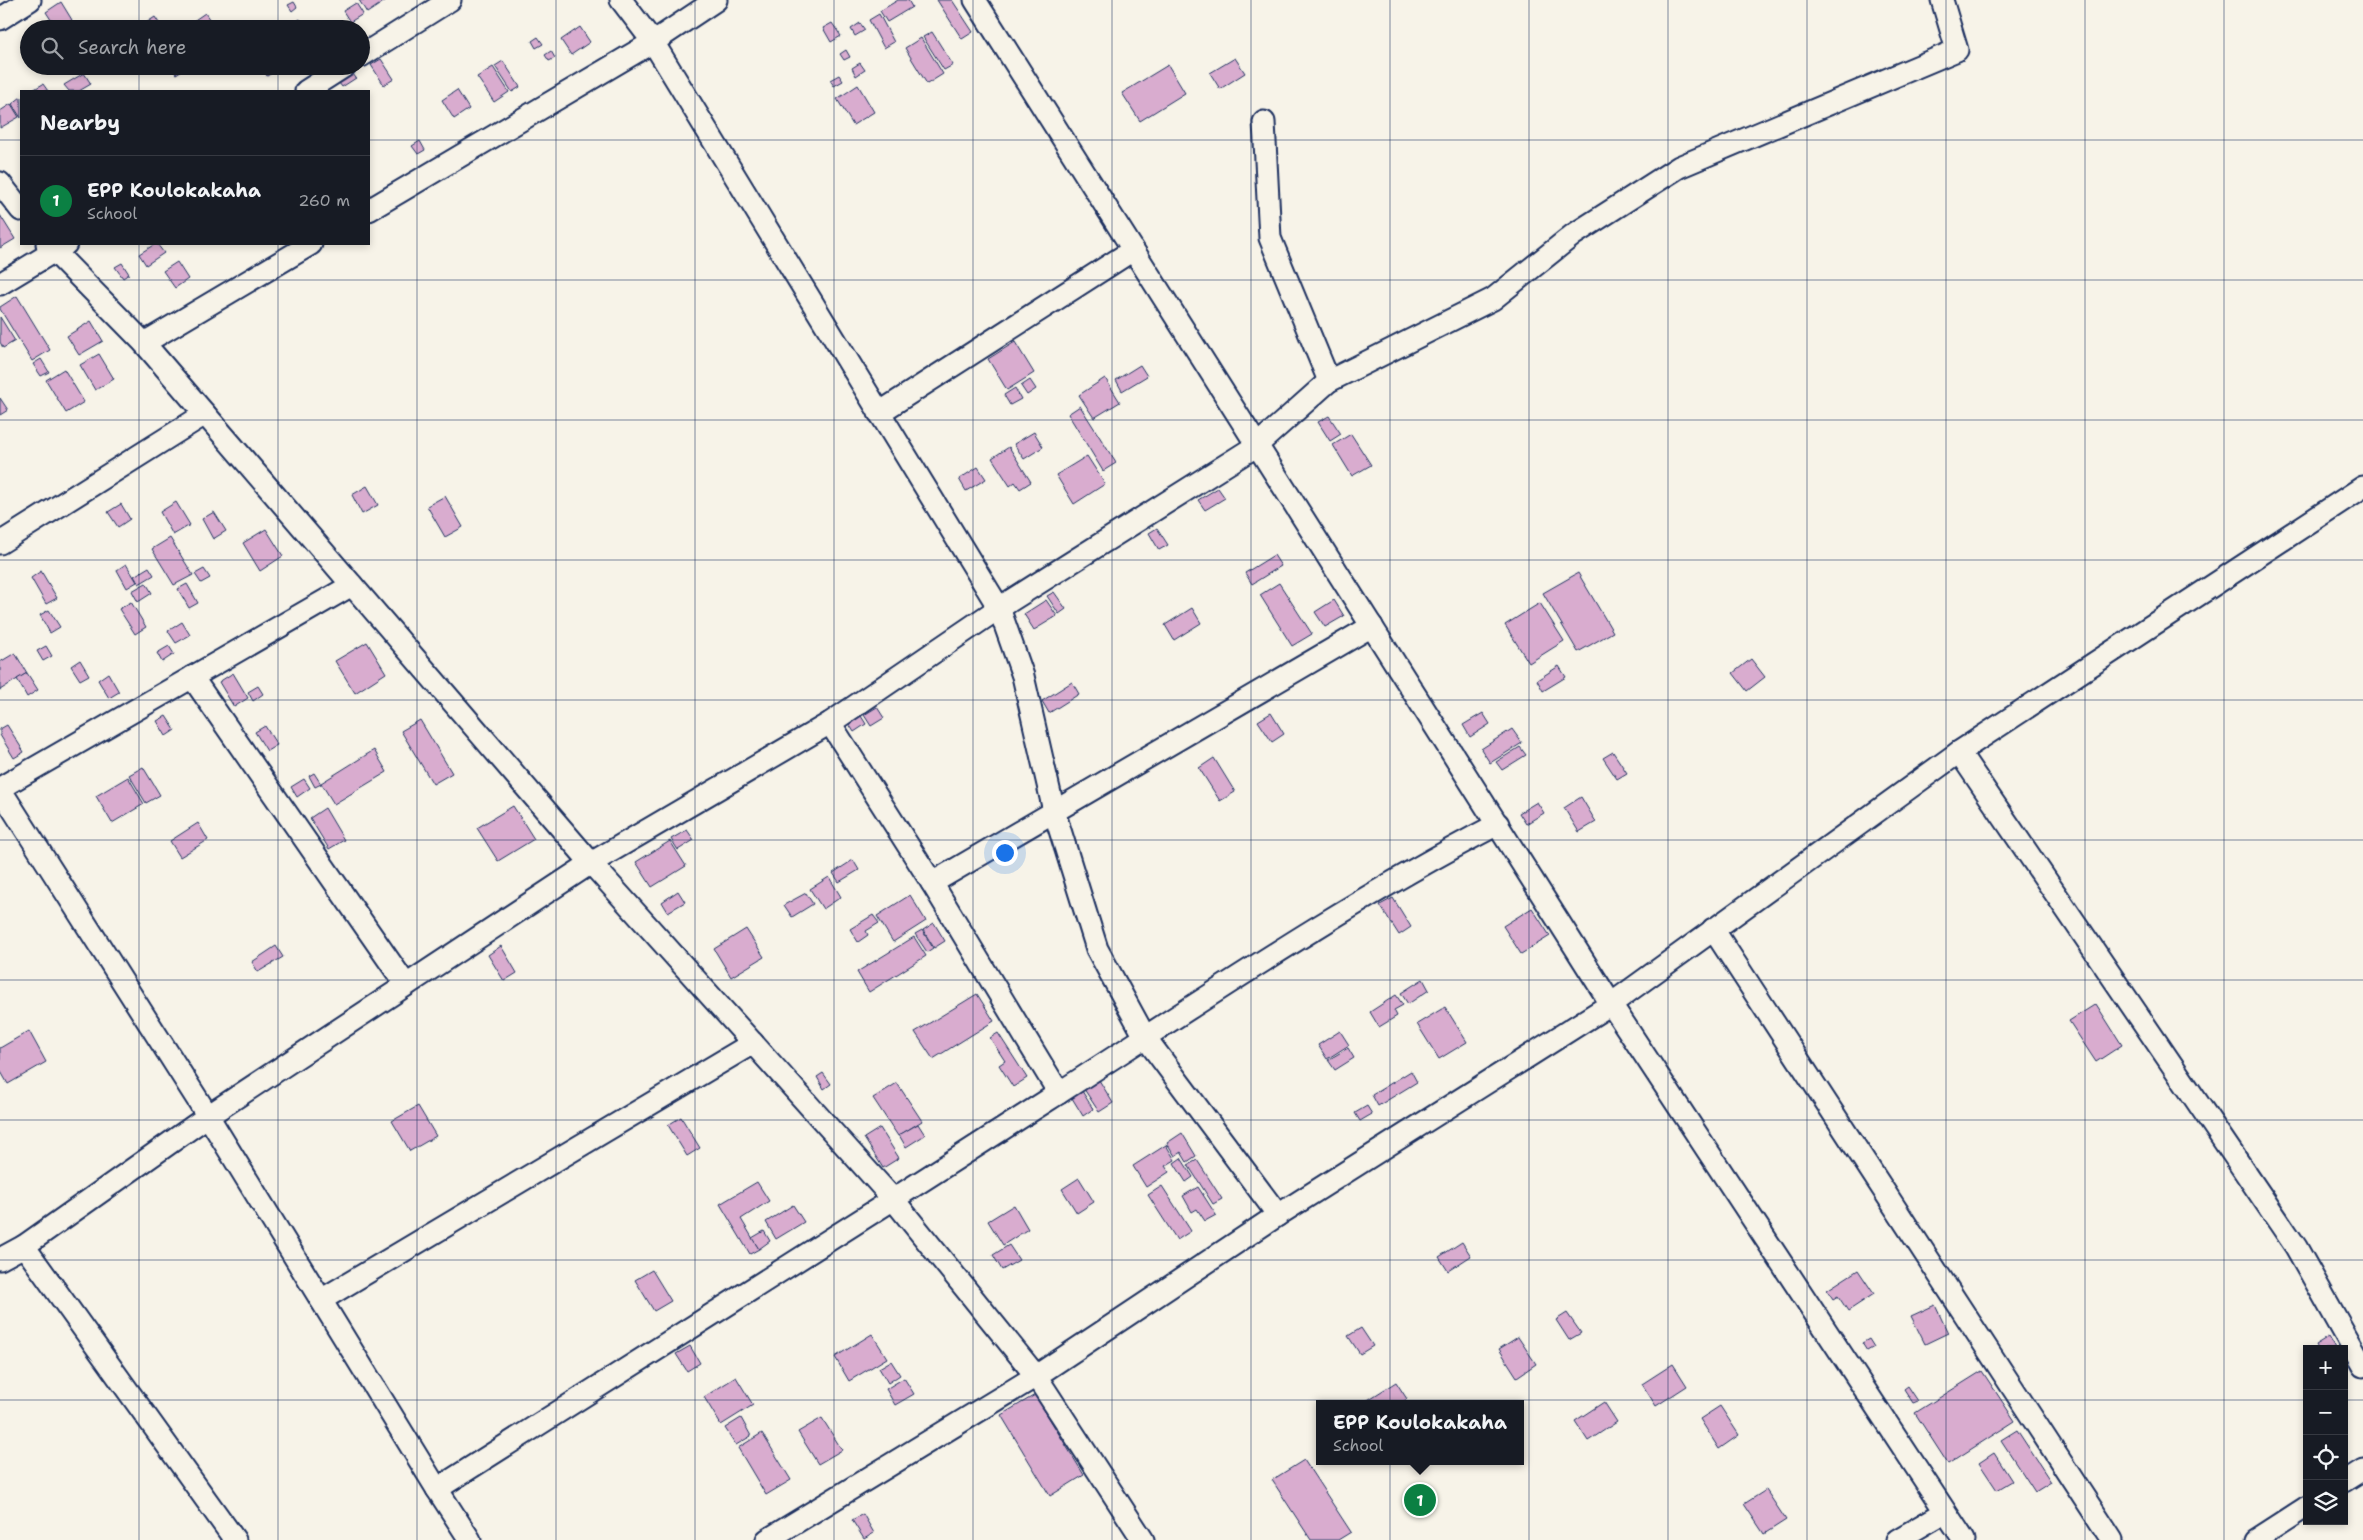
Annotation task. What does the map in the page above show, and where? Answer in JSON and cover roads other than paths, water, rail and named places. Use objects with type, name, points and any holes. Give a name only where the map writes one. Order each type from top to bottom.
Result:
[{"type":"street","points":[[0,19],[30,0]]},
{"type":"street","points":[[621,0],[653,42],[999,608],[1022,676],[1054,811],[1096,949],[1145,1037],[1278,1215]]},
{"type":"street","points":[[370,209],[653,42],[716,0]]},
{"type":"street","points":[[975,0],[1611,1004],[1964,1540]]},
{"type":"street","points":[[0,1259],[24,1246],[208,1116],[591,863],[830,723],[999,608],[1256,446],[1329,381],[1493,299],[1573,235],[1678,167],[1957,50],[1942,0]]},
{"type":"street","points":[[370,50],[436,4]]},
{"type":"street","points":[[308,90],[331,75]]},
{"type":"street","points":[[1264,122],[1270,238],[1329,381]]},
{"type":"street","points":[[0,183],[20,209]]},
{"type":"street","points":[[144,343],[309,245]]},
{"type":"street","points":[[0,284],[56,246],[144,343],[591,863],[893,1199],[1036,1376],[1142,1540]]},
{"type":"street","points":[[880,413],[1133,250]]},
{"type":"street","points":[[0,543],[205,414]]},
{"type":"street","points":[[767,1540],[1036,1376],[1278,1215],[1611,1004],[1959,752],[2363,487]]},
{"type":"street","points":[[352,585],[0,789],[208,1116],[470,1540]]},
{"type":"street","points":[[932,883],[1372,626]]},
{"type":"street","points":[[192,677],[406,985]]},
{"type":"street","points":[[830,723],[932,883],[1059,1093]]},
{"type":"street","points":[[1959,752],[2296,1247],[2363,1366]]},
{"type":"street","points":[[437,1489],[1227,984],[1434,858],[1498,824]]},
{"type":"street","points":[[1713,929],[2112,1540]]},
{"type":"street","points":[[321,1300],[753,1043]]},
{"type":"street","points":[[24,1246],[235,1540]]},
{"type":"street","points":[[2347,1480],[2363,1470]]},
{"type":"street","points":[[2256,1540],[2303,1510]]},
{"type":"street","points":[[1897,1540],[1945,1512]]},
{"type":"place","name":"EPP Koulokakaha","points":[[1420,1500]]}]
